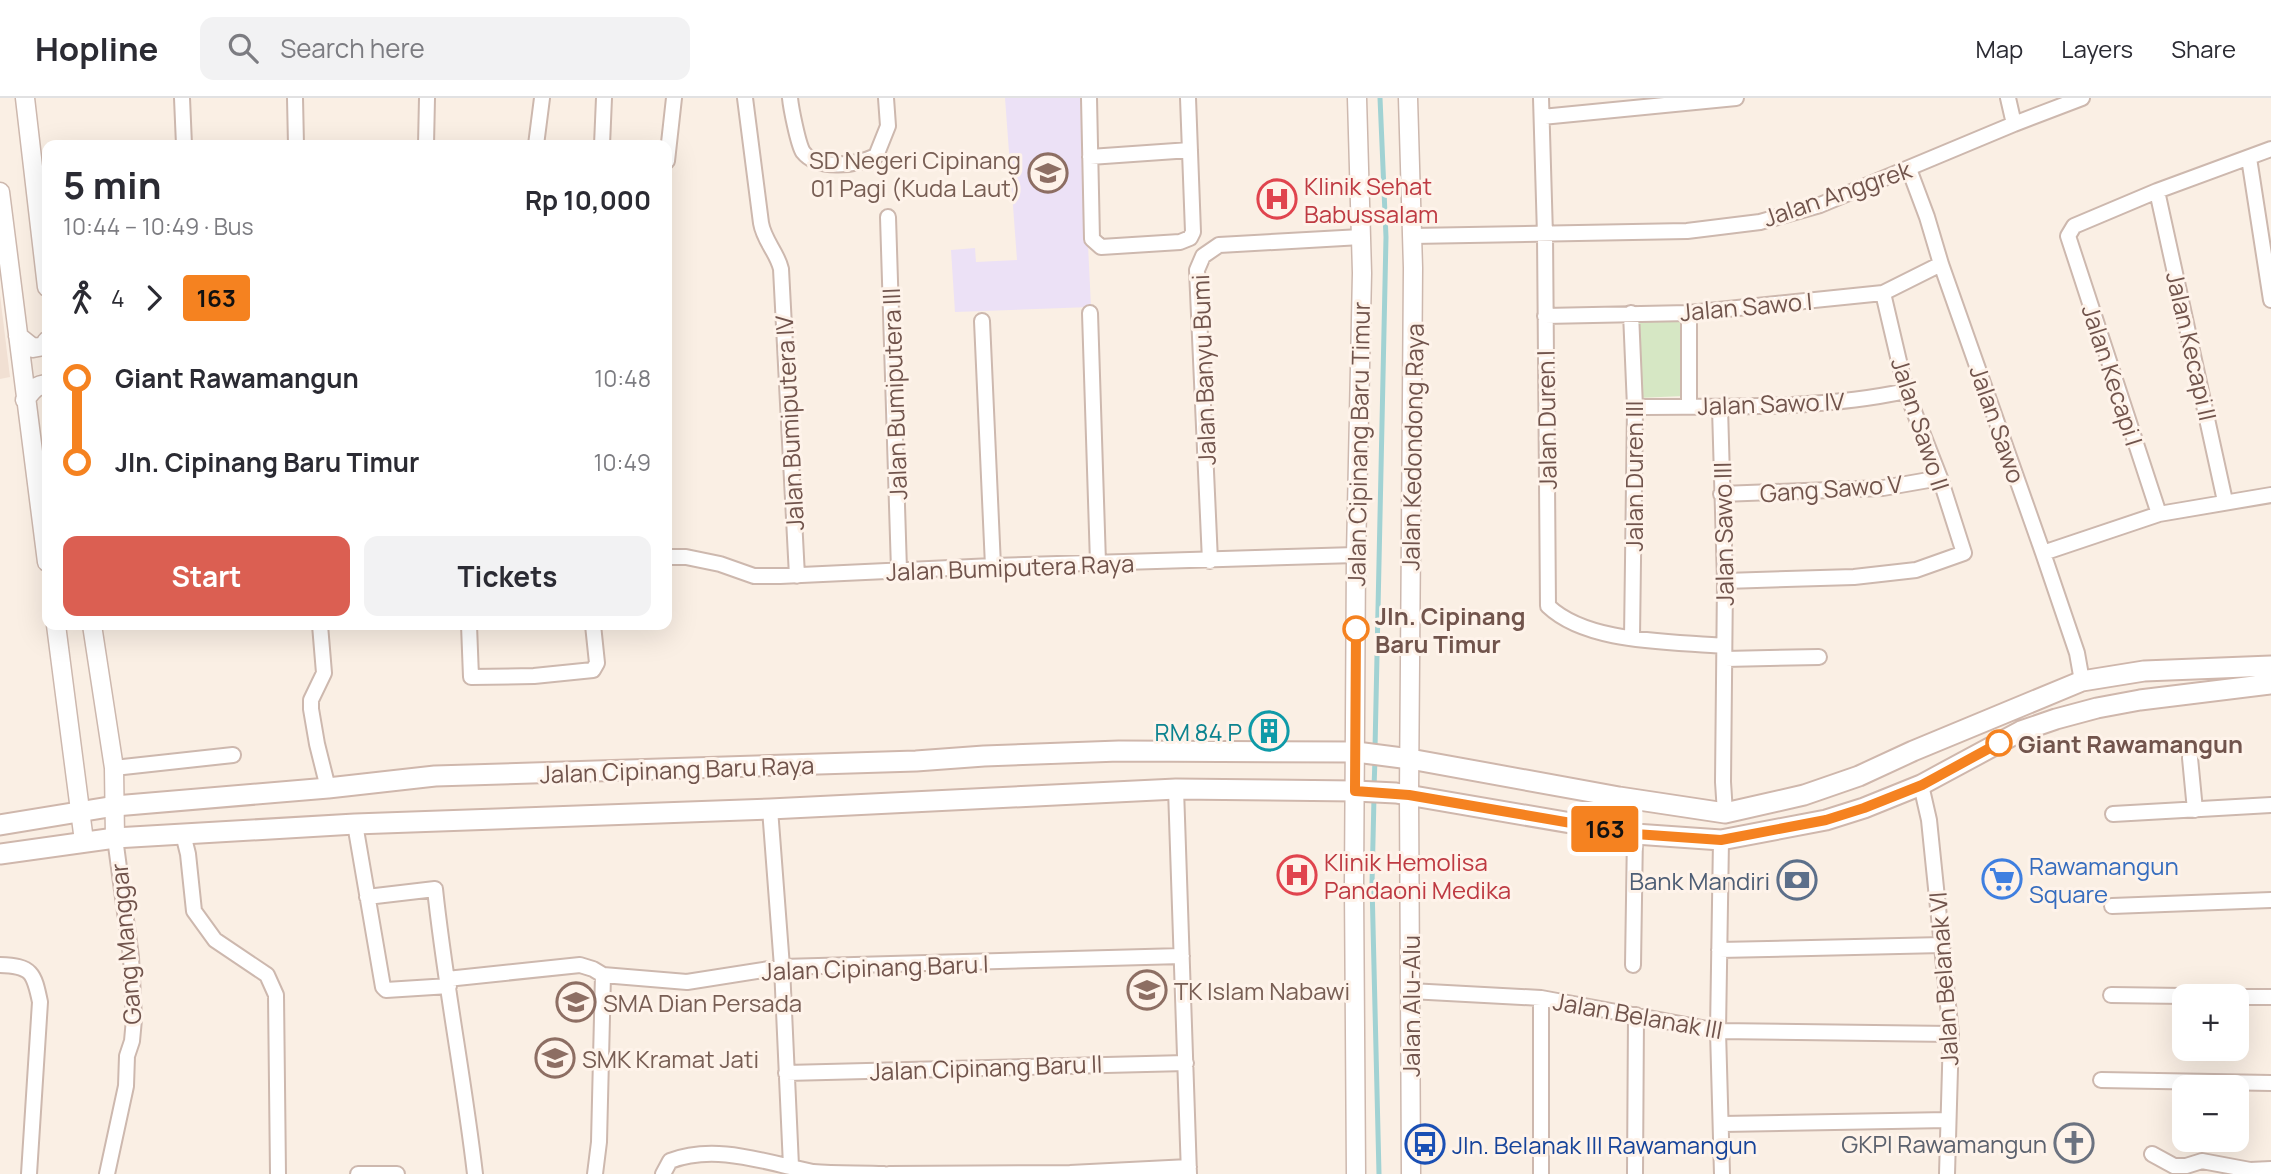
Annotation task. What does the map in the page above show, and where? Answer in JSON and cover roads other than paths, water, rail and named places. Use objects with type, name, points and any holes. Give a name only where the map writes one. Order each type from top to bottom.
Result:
[{"type":"main road","points":[[1725,813],[1804,795],[1859,776],[1924,746],[2082,681],[2144,671],[2271,666]]},
{"type":"main road","points":[[2166,670],[2172,695]]},
{"type":"main road","name":"Jalan Cipinang Baru Raya","points":[[0,854],[115,838],[355,824],[769,809],[1177,789],[1403,794],[1635,834],[1721,840],[1826,820],[1864,808],[1922,785],[2021,731],[2097,708],[2172,695],[2271,684]]},
{"type":"main road","name":"Jalan Cipinang Baru Raya","points":[[0,825],[115,806],[435,776],[903,762],[984,756],[1144,751],[1364,752],[1725,813]]},
{"type":"street","points":[[26,98],[42,242]]},
{"type":"street","points":[[182,98],[184,140]]},
{"type":"street","points":[[295,98],[296,140]]},
{"type":"street","points":[[426,140],[427,98]]},
{"type":"street","points":[[537,140],[542,98]]},
{"type":"street","points":[[602,140],[604,98]]},
{"type":"street","points":[[669,140],[674,98]]},
{"type":"street","name":"Jalan Bumiputera IV","points":[[745,98],[761,223],[765,239],[775,251],[781,269],[797,576]]},
{"type":"street","points":[[790,98],[791,111],[803,151],[821,163],[838,165],[876,156],[888,126],[886,98]]},
{"type":"street","points":[[1089,98],[1092,239],[1101,247],[1180,242],[1190,238],[1193,232],[1188,98]]},
{"type":"street","name":"Jalan Cipinang Baru Timur","points":[[1356,1174],[1364,752],[1356,555],[1361,237],[1357,98]]},
{"type":"street","name":"Jalan Kedondong Raya","points":[[1403,794],[1412,236],[1409,98]]},
{"type":"street","name":"Jalan Duren I","points":[[1541,98],[1545,234],[1548,606],[1565,619],[1598,631],[1632,638]]},
{"type":"street","points":[[2008,98],[2014,124]]},
{"type":"street","name":"Jalan Anggrek","points":[[1412,236],[1687,231],[1760,222],[1820,205],[2082,98]]},
{"type":"street","points":[[1542,117],[1631,103],[1728,99]]},
{"type":"street","points":[[2157,191],[2271,149]]},
{"type":"street","points":[[1090,157],[1190,150]]},
{"type":"street","points":[[2249,159],[2271,300]]},
{"type":"street","name":"Jalan Sawo","points":[[1909,169],[2077,653],[2082,681]]},
{"type":"street","name":"Jalan Kecapi I","points":[[2157,191],[2074,226],[2068,236],[2159,514]]},
{"type":"street","name":"Jalan Kecapi II","points":[[2157,191],[2225,501]]},
{"type":"street","points":[[0,192],[42,525]]},
{"type":"street","name":"Jalan Bumiputera III","points":[[888,217],[899,570]]},
{"type":"street","name":"Jalan Banyu Bumi","points":[[1210,561],[1197,270],[1203,256],[1219,245],[1361,237]]},
{"type":"street","name":"Jalan Sawo I","points":[[1545,316],[1689,313],[1883,293],[1941,264]]},
{"type":"street","name":"Jalan Sawo II","points":[[1725,581],[1854,577],[1891,573],[1916,570],[1964,553],[1940,478],[1906,391],[1883,293]]},
{"type":"street","points":[[1090,313],[1098,563]]},
{"type":"street","name":"Jalan Duren III","points":[[1630,313],[1635,407],[1632,638]]},
{"type":"street","points":[[1689,313],[1689,406]]},
{"type":"street","points":[[982,321],[993,566]]},
{"type":"street","points":[[18,337],[33,348],[42,346]]},
{"type":"street","points":[[25,400],[33,388],[42,385]]},
{"type":"street","name":"Jalan Sawo IV","points":[[1635,407],[1720,408],[1863,399],[1906,391]]},
{"type":"street","name":"Jalan Sawo III","points":[[1720,408],[1725,581],[1725,813]]},
{"type":"street","name":"Gang Sawo V","points":[[1721,494],[1883,488],[1940,478]]},
{"type":"street","points":[[2043,554],[2159,514],[2271,495]]},
{"type":"street","name":"Jalan Bumiputera Raya","points":[[672,557],[720,564],[754,576],[797,576],[993,566],[1356,555]]},
{"type":"street","points":[[57,630],[84,841]]},
{"type":"street","points":[[93,630],[114,768],[115,838]]},
{"type":"street","points":[[320,630],[324,673],[311,700],[311,709],[328,788]]},
{"type":"street","points":[[469,630],[471,677],[534,676],[593,670],[597,663],[594,630]]},
{"type":"street","points":[[1632,638],[1725,652],[1819,657]]},
{"type":"street","points":[[114,768],[233,755]]},
{"type":"street","points":[[2190,758],[2195,810]]},
{"type":"street","name":"Jalan Belanak VI","points":[[1922,785],[1929,820],[1951,1034],[1947,1174]]},
{"type":"street","points":[[889,1174],[1189,1171],[1177,789]]},
{"type":"street","name":"Jalan Alu-Alu","points":[[1403,794],[1410,991],[1411,1174]]},
{"type":"street","points":[[2113,814],[2271,805]]},
{"type":"street","points":[[769,809],[782,967],[791,1166]]},
{"type":"street","points":[[355,824],[367,897],[435,889],[441,948],[475,1174]]},
{"type":"street","points":[[183,834],[188,854],[194,912],[215,940],[267,975],[276,995],[278,1174]]},
{"type":"street","points":[[1633,965],[1635,834]]},
{"type":"street","name":"Gang Manggar","points":[[107,1174],[125,1086],[134,1018],[131,957],[115,838]]},
{"type":"street","points":[[1721,840],[1718,1031],[1722,1174]]},
{"type":"street","name":"Jalan Cipinang Baru I","points":[[367,897],[383,987],[386,990],[580,965],[603,975],[687,982],[782,967],[1182,956]]},
{"type":"street","points":[[2112,906],[2271,900]]},
{"type":"street","points":[[1719,950],[1943,945]]},
{"type":"street","points":[[0,965],[29,971],[35,977],[40,1002],[29,1174]]},
{"type":"street","points":[[595,1174],[599,1132],[603,975]]},
{"type":"street","name":"Jalan Belanak III","points":[[1410,991],[1541,998],[1718,1031],[1951,1034]]},
{"type":"street","points":[[2111,995],[2172,996]]},
{"type":"street","points":[[2249,997],[2271,997]]},
{"type":"street","points":[[1541,998],[1541,1174]]},
{"type":"street","points":[[1634,1174],[1636,1014]]},
{"type":"street","name":"Jalan Cipinang Baru II","points":[[786,1073],[1186,1063]]},
{"type":"street","points":[[2101,1080],[2271,1083]]},
{"type":"street","points":[[1722,1125],[1948,1120]]},
{"type":"street","points":[[666,1168],[687,1155],[730,1154],[815,1172],[884,1174]]},
{"type":"street","points":[[2152,1154],[2174,1166],[2186,1166],[2202,1161],[2250,1170],[2271,1169]]},
{"type":"street","points":[[358,1174],[397,1174]]},
{"type":"waterway","points":[[1375,749],[1386,237],[1380,98]]},
{"type":"waterway","points":[[1374,788],[1375,759]]},
{"type":"waterway","points":[[1374,797],[1372,884],[1379,1174]]},
{"type":"place","name":"SD Negeri Cipinang 01 Pagi (Kuda Laut)","points":[[1048,173]]},
{"type":"place","name":"Klinik Sehat Babussalam","points":[[1277,199]]},
{"type":"place","name":"Jln. Cipinang Baru Timur","points":[[1356,629]]},
{"type":"place","name":"RM 84 P","points":[[1269,731]]},
{"type":"place","name":"Giant Rawamangun","points":[[1999,743]]},
{"type":"place","name":"Klinik Hemolisa Pandaoni Medika","points":[[1297,875]]},
{"type":"place","name":"Rawamangun Square","points":[[2002,879]]},
{"type":"place","name":"Bank Mandiri","points":[[1797,880]]},
{"type":"place","name":"TK Islam Nabawi","points":[[1147,990]]},
{"type":"place","name":"SMA Dian Persada","points":[[576,1002]]},
{"type":"place","name":"SMK Kramat Jati","points":[[555,1058]]},
{"type":"place","name":"GKPI Rawamangun","points":[[2074,1143]]},
{"type":"place","name":"Jln. Belanak III Rawamangun","points":[[1425,1144]]}]
